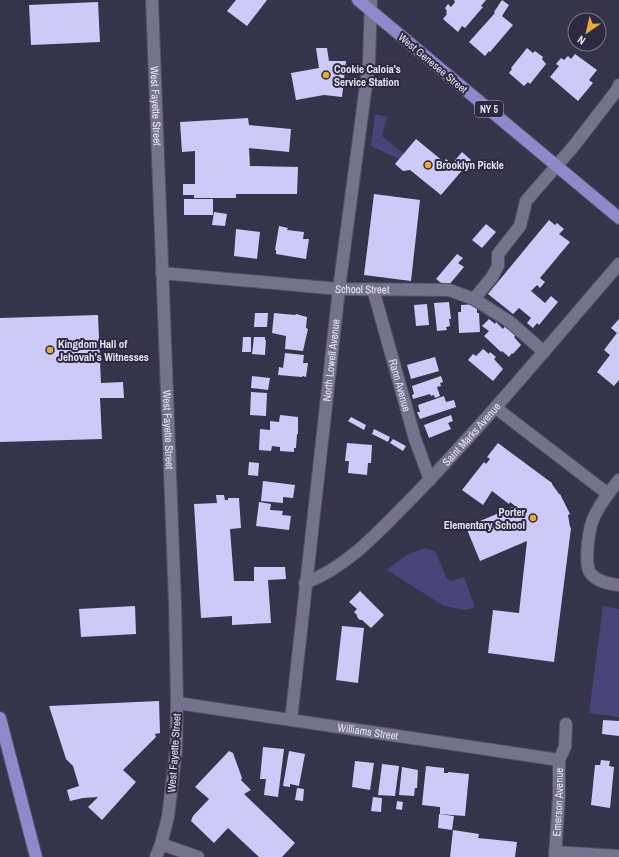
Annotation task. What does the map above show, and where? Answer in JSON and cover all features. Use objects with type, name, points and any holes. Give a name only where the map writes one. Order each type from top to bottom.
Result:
[{"type":"main road","name":"West Genesee Street","points":[[358,0],[371,6],[619,218]]},
{"type":"main road","points":[[0,718],[36,857]]},
{"type":"street","name":"West Fayette Street","points":[[152,0],[174,564],[177,703],[176,751],[168,817],[156,857]]},
{"type":"street","name":"North Lowell Avenue","points":[[291,720],[339,289],[369,62],[371,6]]},
{"type":"street","points":[[474,299],[492,277],[498,266],[498,254],[520,226],[526,201],[558,166],[618,88]]},
{"type":"street","name":"Saint Marks Avenue","points":[[306,583],[321,577],[358,551],[430,480],[496,408],[619,264]]},
{"type":"street","name":"School Street","points":[[162,272],[339,289],[449,290],[474,299],[510,322],[544,352]]},
{"type":"street","name":"Rann Avenue","points":[[373,289],[415,439],[430,480]]},
{"type":"street","points":[[496,408],[608,494]]},
{"type":"street","points":[[619,480],[594,516],[587,552],[587,567],[590,574],[600,581],[619,585]]},
{"type":"street","name":"Williams Street","points":[[177,703],[559,760]]},
{"type":"street","name":"Emerson Avenue","points":[[555,855],[559,796],[559,760],[565,747],[566,724]]},
{"type":"street","points":[[161,844],[198,857]]},
{"type":"street","points":[[555,855],[619,856]]},
{"type":"shaded area","points":[[375,114],[387,117],[382,136],[404,154],[399,159],[371,146]]},
{"type":"shaded area","points":[[425,548],[435,551],[447,579],[452,581],[464,577],[475,607],[466,610],[444,606],[387,570],[406,555]]},
{"type":"shaded area","points":[[603,606],[619,609],[619,717],[589,713]]},
{"type":"building","points":[[236,0],[267,0],[247,26],[227,11]]},
{"type":"building","points":[[454,0],[486,0],[481,6],[483,7],[465,28],[462,26],[458,32],[443,19],[447,14],[445,8],[448,4],[451,7],[455,2]]},
{"type":"building","points":[[502,0],[509,5],[502,16],[513,25],[485,56],[469,42],[495,13],[494,12]]},
{"type":"building","points":[[98,2],[100,42],[31,45],[29,5]]},
{"type":"building","points":[[316,48],[327,48],[329,61],[346,61],[342,97],[324,95],[296,100],[291,73],[319,68]]},
{"type":"building","points":[[527,48],[533,53],[535,51],[543,57],[542,59],[546,64],[530,84],[528,82],[524,86],[509,73],[512,69],[511,68]]},
{"type":"building","points":[[575,54],[597,70],[589,80],[593,83],[578,101],[550,77],[559,66],[556,64],[561,58],[564,60],[568,56],[571,59]]},
{"type":"building","points":[[248,118],[249,125],[291,129],[289,152],[249,148],[250,166],[298,167],[297,194],[236,194],[236,198],[194,198],[194,195],[183,195],[183,184],[195,184],[195,151],[182,152],[180,122]]},
{"type":"building","points":[[416,139],[444,162],[446,159],[452,164],[462,152],[471,160],[441,195],[410,170],[403,171],[395,164]]},
{"type":"building","points":[[374,194],[420,200],[411,281],[364,275]]},
{"type":"building","points":[[184,199],[213,199],[213,215],[184,215]]},
{"type":"building","points":[[214,212],[227,214],[225,226],[212,225]]},
{"type":"building","points":[[549,220],[555,225],[557,223],[564,229],[559,234],[570,242],[540,278],[545,282],[540,288],[537,285],[531,291],[545,303],[551,296],[558,302],[539,325],[537,323],[533,328],[527,323],[531,318],[519,308],[513,314],[488,294]]},
{"type":"building","points":[[486,224],[496,232],[482,248],[472,240]]},
{"type":"building","points":[[279,226],[288,228],[287,230],[304,232],[303,239],[309,239],[306,259],[276,254],[275,250]]},
{"type":"building","points":[[236,229],[260,232],[257,259],[234,256]]},
{"type":"building","points":[[457,254],[463,258],[458,263],[464,267],[448,286],[445,284],[444,285],[436,279]]},
{"type":"building","points":[[449,302],[451,319],[449,319],[450,326],[446,327],[447,330],[437,331],[434,303]]},
{"type":"building","points":[[427,304],[429,325],[416,326],[414,305]]},
{"type":"building","points":[[477,304],[480,332],[459,333],[458,312],[461,312],[461,305]]},
{"type":"building","points":[[255,313],[268,313],[267,327],[254,327]]},
{"type":"building","points":[[274,313],[296,314],[307,317],[306,328],[308,329],[303,351],[285,349],[286,336],[272,333]]},
{"type":"building","name":"Kingdom Hall of Jehovah’s Witnesses","points":[[98,315],[101,383],[123,382],[124,398],[100,398],[102,439],[0,442],[0,318]]},
{"type":"building","points":[[489,319],[495,324],[496,322],[503,329],[505,326],[516,335],[514,337],[521,345],[509,357],[502,351],[501,352],[484,336],[489,331],[482,326]]},
{"type":"building","points":[[619,319],[619,380],[614,386],[597,372],[610,355],[604,350],[617,333],[611,328]]},
{"type":"building","points":[[243,337],[251,337],[251,352],[242,352]]},
{"type":"building","points":[[254,337],[265,337],[265,355],[252,354]]},
{"type":"building","points":[[483,349],[496,357],[494,359],[503,369],[493,381],[468,360],[473,354],[476,356]]},
{"type":"building","points":[[285,353],[304,355],[303,363],[308,363],[306,377],[278,375],[279,367],[283,368]]},
{"type":"building","points":[[435,357],[439,371],[411,379],[407,365]]},
{"type":"building","points":[[252,376],[270,378],[268,390],[251,388]]},
{"type":"building","points":[[441,376],[443,382],[440,383],[441,386],[437,387],[440,396],[435,398],[434,395],[431,396],[430,394],[413,399],[412,395],[414,394],[412,386]]},
{"type":"building","points":[[251,392],[267,393],[266,416],[250,415]]},
{"type":"building","points":[[444,396],[446,402],[454,400],[456,407],[420,419],[417,412],[420,412],[418,405]]},
{"type":"building","points":[[280,415],[298,417],[298,434],[294,452],[280,451],[280,447],[272,446],[271,451],[259,450],[260,429],[270,430],[270,421],[279,422]]},
{"type":"building","points":[[451,415],[453,421],[448,423],[451,429],[429,438],[424,425]]},
{"type":"building","points":[[351,417],[366,425],[364,430],[348,421]]},
{"type":"building","points":[[374,429],[390,437],[388,442],[372,434]]},
{"type":"building","points":[[393,439],[406,446],[403,451],[390,443]]},
{"type":"building","points":[[347,443],[372,445],[371,463],[368,463],[367,475],[348,473],[349,461],[345,461]]},
{"type":"building","points":[[498,443],[552,483],[560,494],[570,514],[568,515],[571,528],[554,662],[488,653],[493,610],[519,613],[527,541],[480,561],[466,527],[515,506],[510,502],[509,504],[492,491],[483,505],[462,490],[484,462],[486,464],[490,459],[487,457]]},
{"type":"building","points":[[249,462],[259,463],[258,476],[248,475]]},
{"type":"building","points":[[263,481],[295,485],[293,498],[283,497],[283,503],[261,501]]},
{"type":"building","points":[[216,495],[224,495],[225,500],[228,500],[228,498],[239,498],[241,528],[230,529],[234,581],[254,581],[254,567],[285,567],[286,579],[268,580],[271,623],[232,625],[232,616],[201,618],[194,504],[217,503]]},
{"type":"building","points":[[259,502],[271,504],[270,510],[283,511],[282,515],[291,516],[289,530],[256,526]]},
{"type":"building","points":[[360,591],[384,615],[371,628],[357,617],[354,612],[357,609],[349,602]]},
{"type":"building","points":[[135,606],[136,634],[81,637],[79,609]]},
{"type":"building","points":[[342,626],[364,628],[358,683],[336,680]]},
{"type":"building","points":[[159,701],[160,733],[155,734],[156,737],[123,770],[136,782],[102,820],[88,807],[98,797],[70,801],[67,790],[79,786],[73,766],[66,759],[49,706]]},
{"type":"building","points":[[603,720],[619,721],[619,736],[602,734]]},
{"type":"building","points":[[263,747],[284,749],[278,797],[264,795],[266,779],[260,779]]},
{"type":"building","points":[[229,751],[233,753],[242,778],[241,780],[251,790],[244,794],[295,843],[282,857],[259,857],[228,828],[214,843],[191,821],[193,816],[209,799],[195,787]]},
{"type":"building","points":[[289,751],[305,754],[299,786],[290,784],[290,787],[283,786]]},
{"type":"building","points":[[601,760],[610,761],[609,766],[614,767],[610,808],[591,805],[595,765],[600,765]]},
{"type":"building","points":[[355,761],[374,763],[370,790],[352,787]]},
{"type":"building","points":[[382,764],[399,766],[395,796],[378,795]]},
{"type":"building","points":[[426,766],[444,768],[444,773],[469,774],[465,816],[440,814],[440,807],[422,805]]},
{"type":"building","points":[[402,767],[418,770],[417,788],[415,788],[414,796],[399,795]]},
{"type":"building","points":[[297,788],[304,789],[303,801],[295,800]]},
{"type":"building","points":[[373,797],[382,798],[381,812],[371,811]]},
{"type":"building","points":[[397,801],[403,802],[402,810],[396,809]]},
{"type":"building","points":[[439,814],[454,816],[452,830],[438,828]]},
{"type":"building","points":[[453,830],[479,834],[478,838],[517,842],[515,857],[450,857]]},
{"type":"place","name":"Cookie Caloia's Service Station","points":[[326,75]]},
{"type":"place","name":"Brooklyn Pickle","points":[[428,165]]},
{"type":"place","name":"Kingdom Hall of Jehovah’s Witnesses","points":[[50,350]]},
{"type":"place","name":"Porter Elementary School","points":[[533,518]]}]
